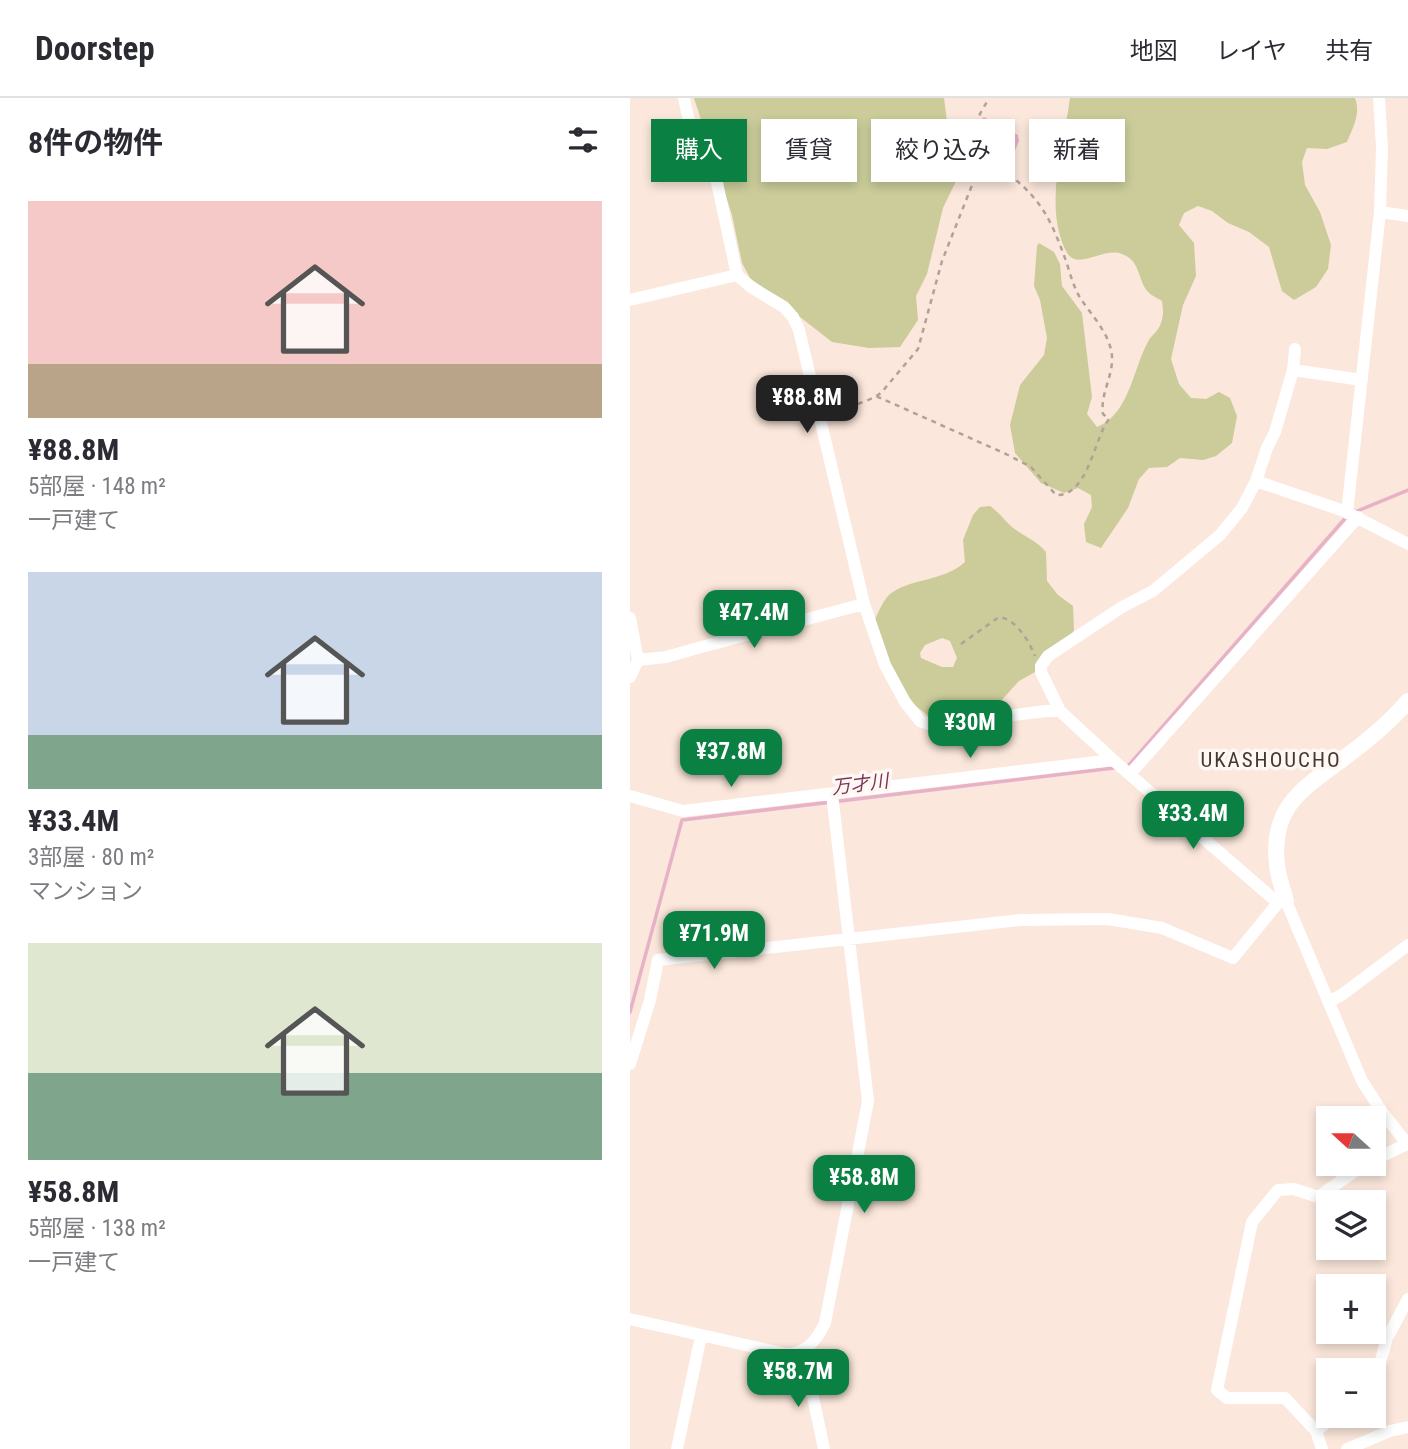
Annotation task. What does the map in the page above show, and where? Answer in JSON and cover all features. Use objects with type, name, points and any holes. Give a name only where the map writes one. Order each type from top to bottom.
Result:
[{"type":"street","points":[[684,98],[692,135],[716,178],[737,275],[784,307],[793,317],[864,604],[885,665],[905,702],[923,723],[941,725],[1046,711],[1060,712]]},
{"type":"street","points":[[1130,774],[1350,514],[1380,212],[1382,148],[1379,98]]},
{"type":"street","points":[[1380,212],[1408,216]]},
{"type":"street","points":[[630,300],[737,275]]},
{"type":"street","points":[[1282,902],[1112,760],[1060,712],[1044,681],[1041,666],[1048,656],[1122,607],[1153,591],[1220,535],[1242,508],[1275,432],[1293,370],[1295,349]]},
{"type":"street","points":[[1293,370],[1362,380]]},
{"type":"street","points":[[1256,481],[1350,514],[1408,544]]},
{"type":"street","points":[[638,660],[687,652],[864,604]]},
{"type":"street","points":[[630,618],[638,660],[630,677]]},
{"type":"street","points":[[1386,1155],[1408,1145],[1362,1081],[1329,1002],[1282,902],[1276,851],[1277,838],[1290,804],[1301,789],[1345,757],[1408,701]]},
{"type":"street","points":[[630,796],[683,811],[832,800],[1112,760]]},
{"type":"street","points":[[630,1319],[786,1354],[800,1352],[814,1341],[825,1323],[868,1101],[832,800]]},
{"type":"street","points":[[630,1064],[650,1000],[658,960],[1021,920],[1108,919],[1162,928],[1233,958],[1282,902]]},
{"type":"street","points":[[1329,1002],[1408,945]]},
{"type":"street","points":[[1322,1449],[1316,1431],[1285,1398],[1227,1398],[1217,1390],[1252,1222],[1278,1190],[1294,1189],[1318,1197],[1347,1176]]},
{"type":"street","points":[[1381,1358],[1387,1338],[1408,1299]]},
{"type":"street","points":[[677,1449],[701,1336]]},
{"type":"street","points":[[800,1352],[804,1359],[824,1449]]},
{"type":"street","points":[[1347,1449],[1408,1427]]},
{"type":"street","points":[[1316,1431],[1320,1428]]},
{"type":"path","points":[[979,119],[989,98]]},
{"type":"path","points":[[876,396],[1031,467],[1056,495],[1062,495],[1073,488],[1089,470],[1101,429],[1109,419],[1103,414],[1101,401],[1110,374],[1112,356],[1076,288],[1058,238],[1039,201],[1015,181]]},
{"type":"path","points":[[820,419],[876,396],[918,349],[942,261],[973,182]]},
{"type":"path","points":[[961,644],[999,617],[1006,618],[1031,646],[1041,666]]},
{"type":"green space","points":[[694,98],[944,98],[947,119],[871,119],[871,182],[956,182],[943,208],[927,274],[916,296],[918,320],[900,347],[869,348],[832,342],[750,278],[742,263],[732,215],[721,182],[747,182],[747,119],[701,119]]},
{"type":"green space","points":[[1070,98],[1355,98],[1357,104],[1356,120],[1347,142],[1327,149],[1307,148],[1302,162],[1305,185],[1320,212],[1331,245],[1328,269],[1316,287],[1294,300],[1282,291],[1269,247],[1212,211],[1198,206],[1184,213],[1179,225],[1194,243],[1196,276],[1183,305],[1171,359],[1179,384],[1191,398],[1206,399],[1219,392],[1230,398],[1237,416],[1232,443],[1216,456],[1203,460],[1180,458],[1167,467],[1149,468],[1139,479],[1128,508],[1101,548],[1086,542],[1084,524],[1092,507],[1091,495],[1078,488],[1064,493],[1041,483],[1015,453],[1010,425],[1020,385],[1044,355],[1047,338],[1040,300],[1034,286],[1037,246],[1039,243],[1054,252],[1060,264],[1062,286],[1082,313],[1092,397],[1087,414],[1097,427],[1108,421],[1124,401],[1149,340],[1159,328],[1163,309],[1162,301],[1148,292],[1136,266],[1128,257],[1110,253],[1079,260],[1068,254],[1064,247],[1056,207],[1057,182],[1125,182],[1125,119],[1066,119]]},
{"type":"green space","points":[[990,506],[1012,527],[1046,552],[1047,581],[1058,595],[1073,606],[1074,630],[1071,636],[1048,650],[1035,672],[1019,681],[991,712],[940,720],[931,718],[912,703],[883,651],[875,619],[889,595],[906,585],[947,573],[965,562],[963,540],[973,515],[980,507]],"holes":[[[942,638],[950,641],[957,658],[953,667],[942,667],[921,658],[920,653],[925,645]]]},
{"type":"shaded area","points":[[1015,133],[1019,141],[1015,150]]},
{"type":"waterway","name":"万才川","points":[[1355,512],[1408,490]]},
{"type":"waterway","name":"万才川","points":[[1128,766],[1348,515]]},
{"type":"waterway","name":"万才川","points":[[630,1012],[682,820],[1114,768]]},
{"type":"district","name":"UKASHOUCHO","points":[[1271,760]]}]
